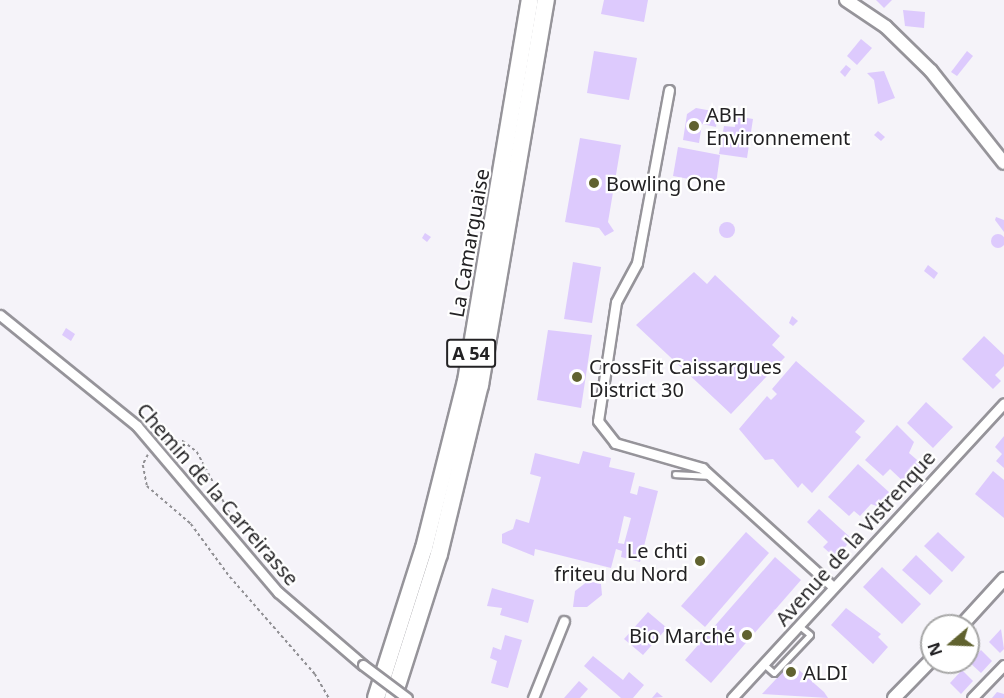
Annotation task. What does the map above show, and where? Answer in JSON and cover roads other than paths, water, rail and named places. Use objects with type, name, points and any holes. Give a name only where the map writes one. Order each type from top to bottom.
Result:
[{"type":"highway","name":"La Camarguaise","points":[[376,698],[424,548],[466,381],[530,0]]},
{"type":"highway","name":"La Camarguaise","points":[[393,698],[439,554],[480,386],[546,0]]},
{"type":"main road","points":[[846,0],[886,27],[931,71],[1004,163]]},
{"type":"main road","points":[[972,614],[1004,579]]},
{"type":"main road","points":[[979,614],[1004,590]]},
{"type":"main road","points":[[894,698],[920,671]]},
{"type":"street","points":[[669,90],[637,263],[616,302],[598,421],[615,443],[702,468],[832,586]]},
{"type":"street","name":"Chemin de la Carreirasse","points":[[0,315],[113,403],[153,444],[278,592],[363,665],[407,698]]},
{"type":"street","name":"Avenue de la Vistrenque","points":[[732,698],[799,626],[832,586],[1004,403]]},
{"type":"street","points":[[533,698],[564,621]]},
{"type":"street","points":[[972,698],[1004,665]]},
{"type":"lane","points":[[675,474],[711,476]]},
{"type":"lane","points":[[764,664],[774,673],[810,635],[799,626]]},
{"type":"place","name":"ABH Environnement","points":[[694,126]]},
{"type":"place","name":"Bowling One","points":[[594,183]]},
{"type":"place","name":"CrossFit Caissargues District 30","points":[[577,377]]},
{"type":"place","name":"Le chti friteu du Nord","points":[[700,561]]},
{"type":"place","name":"Bio Marché","points":[[747,635]]},
{"type":"place","name":"ALDI","points":[[791,672]]}]
